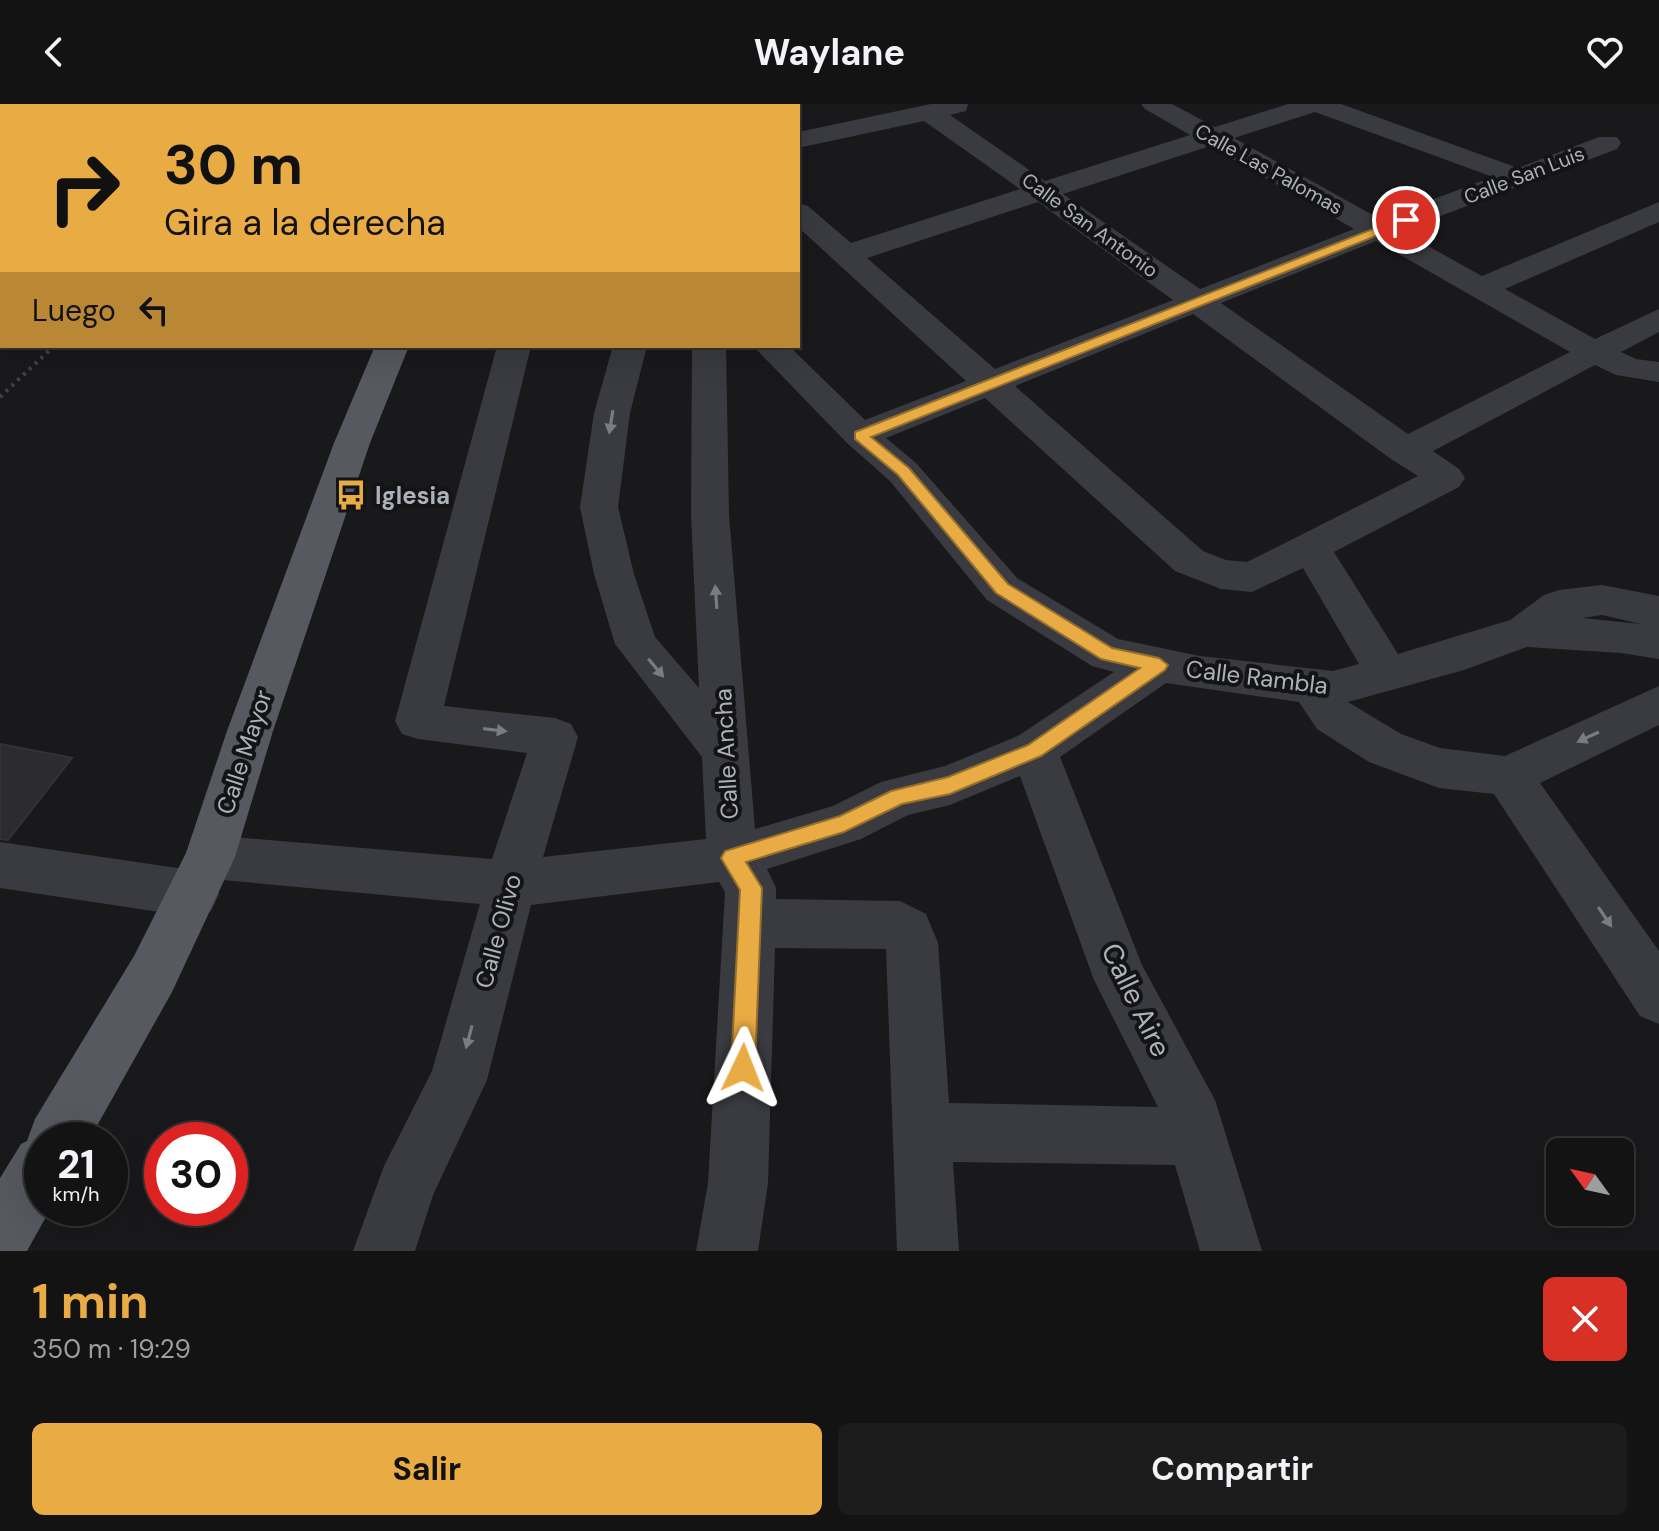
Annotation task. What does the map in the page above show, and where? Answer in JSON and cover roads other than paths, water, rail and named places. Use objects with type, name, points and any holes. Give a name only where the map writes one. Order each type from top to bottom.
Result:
[{"type":"main road","name":"Calle Mayor","points":[[67,1122],[153,974],[201,876],[352,443],[391,348]]},
{"type":"main road","points":[[0,1237],[24,1196]]},
{"type":"street","points":[[807,138],[843,104]]},
{"type":"street","points":[[807,138],[967,104]]},
{"type":"street","name":"Calle Las Palomas","points":[[1154,104],[1594,352],[1628,368],[1659,372]]},
{"type":"street","points":[[845,255],[1316,104],[1518,177]]},
{"type":"street","name":"Calle San Antonio","points":[[929,112],[1446,478],[1311,547]]},
{"type":"street","name":"Calle San Luis","points":[[860,435],[1378,230],[1608,143]]},
{"type":"street","points":[[1481,288],[1659,211]]},
{"type":"street","points":[[800,214],[1189,561],[1221,574],[1252,577],[1311,547],[1388,675]]},
{"type":"street","points":[[1404,451],[1659,319]]},
{"type":"street","name":"Calle Olivo","points":[[384,1251],[405,1187],[458,1080],[510,884],[555,737],[418,721],[513,348]]},
{"type":"street","points":[[629,348],[612,413],[599,507],[614,574],[636,644],[726,742]]},
{"type":"street","name":"Calle Ancha","points":[[709,348],[710,515],[732,858],[751,888],[738,1183],[727,1251]]},
{"type":"street","name":"Calle Rambla","points":[[772,348],[860,435],[903,472],[1002,589],[1107,654],[1159,665],[1333,689],[1388,675],[1525,631],[1559,606],[1602,600],[1659,612]]},
{"type":"street","points":[[1525,631],[1621,637],[1659,643]]},
{"type":"street","points":[[0,865],[201,876],[510,884],[732,858],[844,824],[898,797],[950,785],[1034,750],[1159,665]]},
{"type":"street","points":[[1312,686],[1333,716],[1385,748],[1439,768],[1508,776],[1659,704]]},
{"type":"street","name":"Calle Aire","points":[[1034,750],[1121,980],[1186,1100],[1231,1251]]},
{"type":"street","points":[[1508,776],[1659,997]]},
{"type":"street","points":[[749,923],[900,925],[908,931],[912,943],[928,1251]]},
{"type":"street","points":[[922,1132],[1143,1137],[1196,1135]]},
{"type":"place","name":"Iglesia","points":[[351,495]]}]
